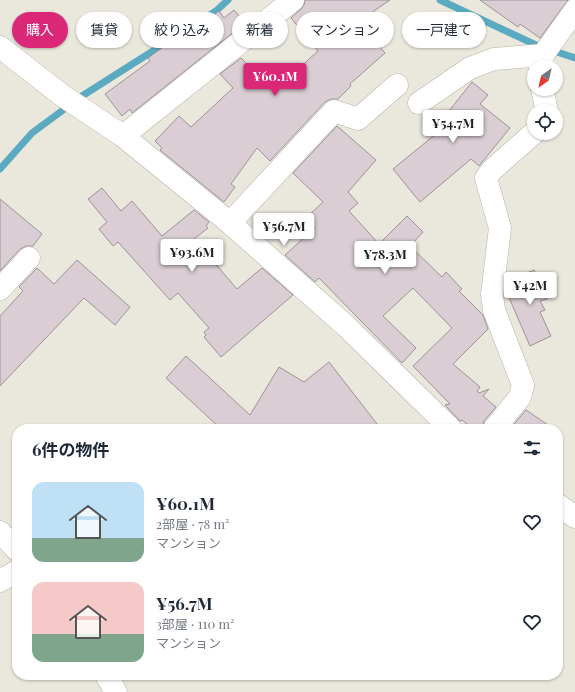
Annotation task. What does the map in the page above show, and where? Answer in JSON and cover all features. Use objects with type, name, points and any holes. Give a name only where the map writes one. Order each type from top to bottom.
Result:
[{"type":"street","points":[[123,136],[293,0]]},
{"type":"street","points":[[543,60],[575,10]]},
{"type":"street","points":[[0,47],[63,96],[123,136],[230,222],[347,327],[446,424]]},
{"type":"street","points":[[419,102],[470,68],[494,59],[527,60]]},
{"type":"street","points":[[230,222],[334,111],[358,120],[397,85]]},
{"type":"street","points":[[498,424],[520,396],[523,385],[494,310],[492,295],[500,228],[486,178],[492,170],[527,139]]},
{"type":"street","points":[[0,289],[29,258]]},
{"type":"street","points":[[563,509],[575,517]]},
{"type":"street","points":[[0,532],[12,545]]},
{"type":"street","points":[[0,581],[12,574]]},
{"type":"street","points":[[109,680],[116,692]]},
{"type":"building","points":[[305,0],[390,0],[373,12],[298,12],[304,5]]},
{"type":"building","points":[[480,0],[568,0],[540,38],[520,24],[518,27]]},
{"type":"building","points":[[234,10],[236,12],[232,12],[232,33],[224,40],[224,18]]},
{"type":"building","points":[[296,14],[296,24],[291,18]]},
{"type":"building","points":[[162,48],[214,48],[132,113],[130,109],[122,116],[105,94],[150,61],[148,58]]},
{"type":"building","points":[[316,48],[381,48],[385,53],[350,84],[351,86],[338,99],[331,99],[325,102],[270,161],[257,148],[231,184],[235,187],[224,202],[160,150],[162,148],[155,141],[179,116],[191,127],[233,88],[220,74],[241,58],[258,76],[272,64],[286,80],[318,51]]},
{"type":"building","points":[[472,82],[488,95],[480,104],[510,128],[479,166],[471,159],[420,202],[393,169],[442,129],[437,126]]},
{"type":"building","points":[[337,126],[376,160],[348,192],[358,203],[349,211],[379,244],[407,216],[423,232],[410,246],[442,277],[446,272],[462,289],[459,291],[483,315],[488,329],[453,364],[480,387],[477,391],[479,393],[489,389],[483,396],[496,407],[483,424],[467,424],[462,420],[460,421],[445,405],[450,404],[413,366],[452,328],[413,288],[383,316],[416,348],[402,363],[319,278],[315,282],[285,255],[315,228],[306,218],[323,202],[293,173]]},
{"type":"building","points":[[102,188],[121,211],[132,201],[162,236],[194,210],[209,222],[206,226],[208,228],[194,239],[237,289],[262,268],[293,295],[221,357],[204,337],[206,335],[204,332],[209,328],[178,293],[170,300],[118,242],[113,246],[99,229],[107,222],[88,199]]},
{"type":"building","points":[[0,199],[42,234],[33,246],[26,246],[20,249],[0,271]]},
{"type":"building","points":[[77,260],[130,307],[115,325],[84,298],[0,386],[0,316],[23,291],[19,287],[37,268],[54,284]]},
{"type":"building","points":[[534,270],[547,299],[540,301],[545,310],[540,312],[551,336],[530,346],[507,293],[514,290],[510,280]]},
{"type":"building","points":[[186,356],[250,415],[279,367],[304,382],[329,362],[377,424],[216,424],[166,378]]},
{"type":"building","points":[[526,410],[547,424],[514,424]]},
{"type":"waterway","points":[[0,169],[32,133],[82,96],[216,11],[228,0]]},
{"type":"waterway","points":[[440,0],[536,45],[575,58]]}]
